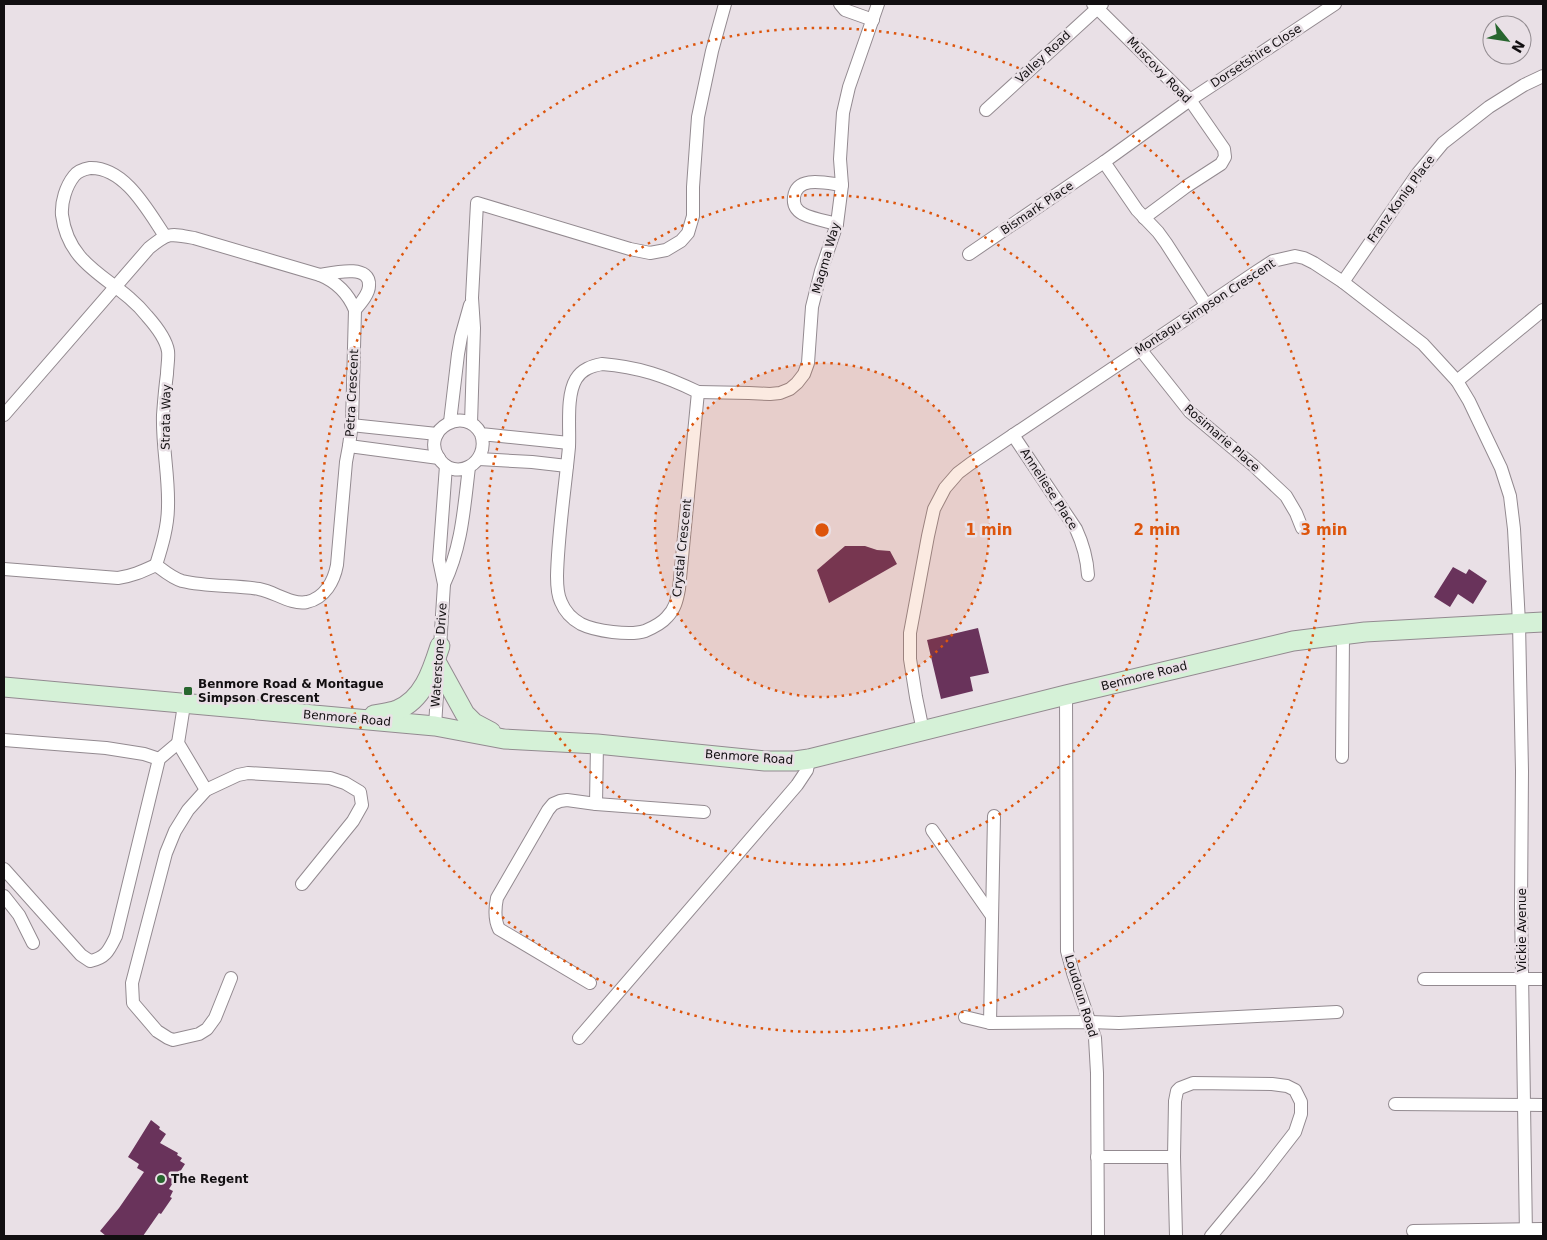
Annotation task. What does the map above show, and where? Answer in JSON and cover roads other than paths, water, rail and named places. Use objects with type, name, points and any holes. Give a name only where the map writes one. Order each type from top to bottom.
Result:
[{"type":"street","points":[[472,423],[474,328],[472,298],[477,203],[630,249],[650,253],[666,250],[681,241],[688,233],[693,216],[698,116],[712,51],[725,4]]},
{"type":"street","points":[[840,4],[845,10],[873,20]]},
{"type":"street","name":"Magma Way","points":[[698,392],[780,393],[790,389],[804,374],[808,363],[812,307],[821,271],[837,224],[842,185],[840,159],[843,113],[849,87],[878,4]]},
{"type":"street","name":"Dorsetshire Close","points":[[1104,162],[1190,100],[1335,4]]},
{"type":"street","name":"Muscovy Road","points":[[1097,5],[1190,100],[1224,149],[1224,160],[1216,168],[1187,186],[1144,218]]},
{"type":"street","name":"Valley Road","points":[[986,110],[1097,5]]},
{"type":"street","name":"Franz Konig Place","points":[[1343,282],[1418,173],[1443,143],[1490,107],[1524,85],[1543,76]]},
{"type":"street","points":[[1104,162],[1136,210],[1166,242],[1206,305]]},
{"type":"street","name":"Bismark Place","points":[[969,254],[1104,162]]},
{"type":"street","points":[[116,286],[98,274],[78,255],[70,242],[62,213],[63,197],[75,175],[84,168],[95,168],[105,169],[118,176],[132,189],[166,236]]},
{"type":"street","points":[[837,224],[801,213],[795,208],[794,196],[796,190],[806,183],[842,185]]},
{"type":"street","points":[[4,415],[149,248],[172,234],[194,238],[320,275],[339,286],[352,301],[356,310]]},
{"type":"street","name":"Montagu Simpson Crescent","points":[[923,731],[916,697],[910,645],[912,620],[934,509],[945,488],[958,473],[1013,435],[1273,261],[1283,258],[1295,256],[1304,258],[1343,282],[1423,344],[1457,381],[1469,401],[1501,468],[1510,496],[1514,529],[1519,623]]},
{"type":"street","points":[[320,275],[354,271],[365,275],[369,281],[369,287],[356,310]]},
{"type":"street","name":"Strata Way","points":[[116,286],[136,303],[147,316],[162,337],[168,352],[163,417],[168,508],[163,542],[156,565]]},
{"type":"street","points":[[450,422],[461,337],[472,298]]},
{"type":"street","name":"Petra Crescent","points":[[156,565],[180,580],[201,584],[261,589],[295,602],[308,602],[320,596],[330,586],[335,575],[351,425],[356,310]]},
{"type":"street","points":[[1457,381],[1543,310]]},
{"type":"street","name":"Rosimarie Place","points":[[1140,349],[1190,412],[1254,466],[1286,496],[1302,528]]},
{"type":"street","name":"Crystal Crescent","points":[[602,364],[641,369],[665,377],[698,392],[679,590],[675,606],[667,617],[654,627],[635,633],[591,627],[582,624],[568,614],[560,602],[557,588],[558,562],[569,444],[571,395],[576,379],[592,366],[602,364]]},
{"type":"street","points":[[443,462],[435,446],[437,434],[450,422],[458,420],[472,423],[481,434],[484,447],[474,463]]},
{"type":"street","points":[[351,425],[437,434]]},
{"type":"street","points":[[481,434],[569,444]]},
{"type":"street","name":"Anneliese Place","points":[[1013,435],[1076,529],[1087,559],[1088,575]]},
{"type":"street","points":[[349,446],[443,462],[454,469],[462,469],[474,463],[532,462],[567,466]]},
{"type":"street","name":"Waterstone Drive","points":[[435,726],[444,584],[439,560],[443,462]]},
{"type":"street","name":"Waterstone Drive","points":[[444,584],[452,566],[460,536],[474,463]]},
{"type":"street","points":[[4,569],[118,578],[138,574],[156,565]]},
{"type":"street","name":"Benmore Road","points":[[4,687],[435,726],[504,739],[598,744],[765,761],[795,761],[1284,643],[1343,635],[1543,622]]},
{"type":"street","name":"Vickie Avenue","points":[[1519,623],[1526,1233]]},
{"type":"street","points":[[1342,757],[1343,635]]},
{"type":"street","points":[[356,719],[397,710],[410,703],[422,689],[439,656]]},
{"type":"street","points":[[439,656],[465,714],[474,723],[504,739]]},
{"type":"street","name":"Loudoun Road","points":[[1066,695],[1068,951],[1072,973],[1095,1038],[1098,1236]]},
{"type":"street","points":[[184,704],[178,743],[206,790]]},
{"type":"street","points":[[4,740],[106,748],[144,754],[158,759]]},
{"type":"street","points":[[4,869],[81,955],[90,961],[99,959],[108,952],[116,936],[158,759],[178,743]]},
{"type":"street","points":[[596,804],[598,744]]},
{"type":"street","points":[[579,1038],[798,785],[807,770],[809,759]]},
{"type":"street","points":[[231,978],[215,1018],[207,1029],[192,1036],[178,1039],[168,1038],[157,1031],[133,1003],[132,984],[166,853],[175,831],[188,810],[206,790],[248,773],[330,778],[346,783],[360,792],[362,805],[353,821],[302,884]]},
{"type":"street","points":[[590,983],[499,929],[496,923],[495,907],[497,898],[548,810],[553,804],[567,800],[704,812]]},
{"type":"street","points":[[990,1024],[994,816]]},
{"type":"street","points":[[932,830],[992,916]]},
{"type":"street","points":[[4,896],[19,915],[33,942]]},
{"type":"street","points":[[1424,979],[1543,980]]},
{"type":"street","points":[[965,1017],[990,1024],[1118,1023],[1337,1012]]},
{"type":"street","points":[[1176,1236],[1174,1157],[1176,1096],[1180,1088],[1193,1083],[1288,1086],[1295,1090],[1301,1102],[1301,1114],[1295,1132],[1211,1236]]},
{"type":"street","points":[[1395,1104],[1543,1105]]},
{"type":"street","points":[[1098,1157],[1174,1157]]},
{"type":"street","points":[[1414,1231],[1526,1233],[1543,1229]]},
{"type":"place","name":"Benmore Road & Montague Simpson Crescent","points":[[188,691]]},
{"type":"place","name":"The Regent","points":[[161,1179]]}]
